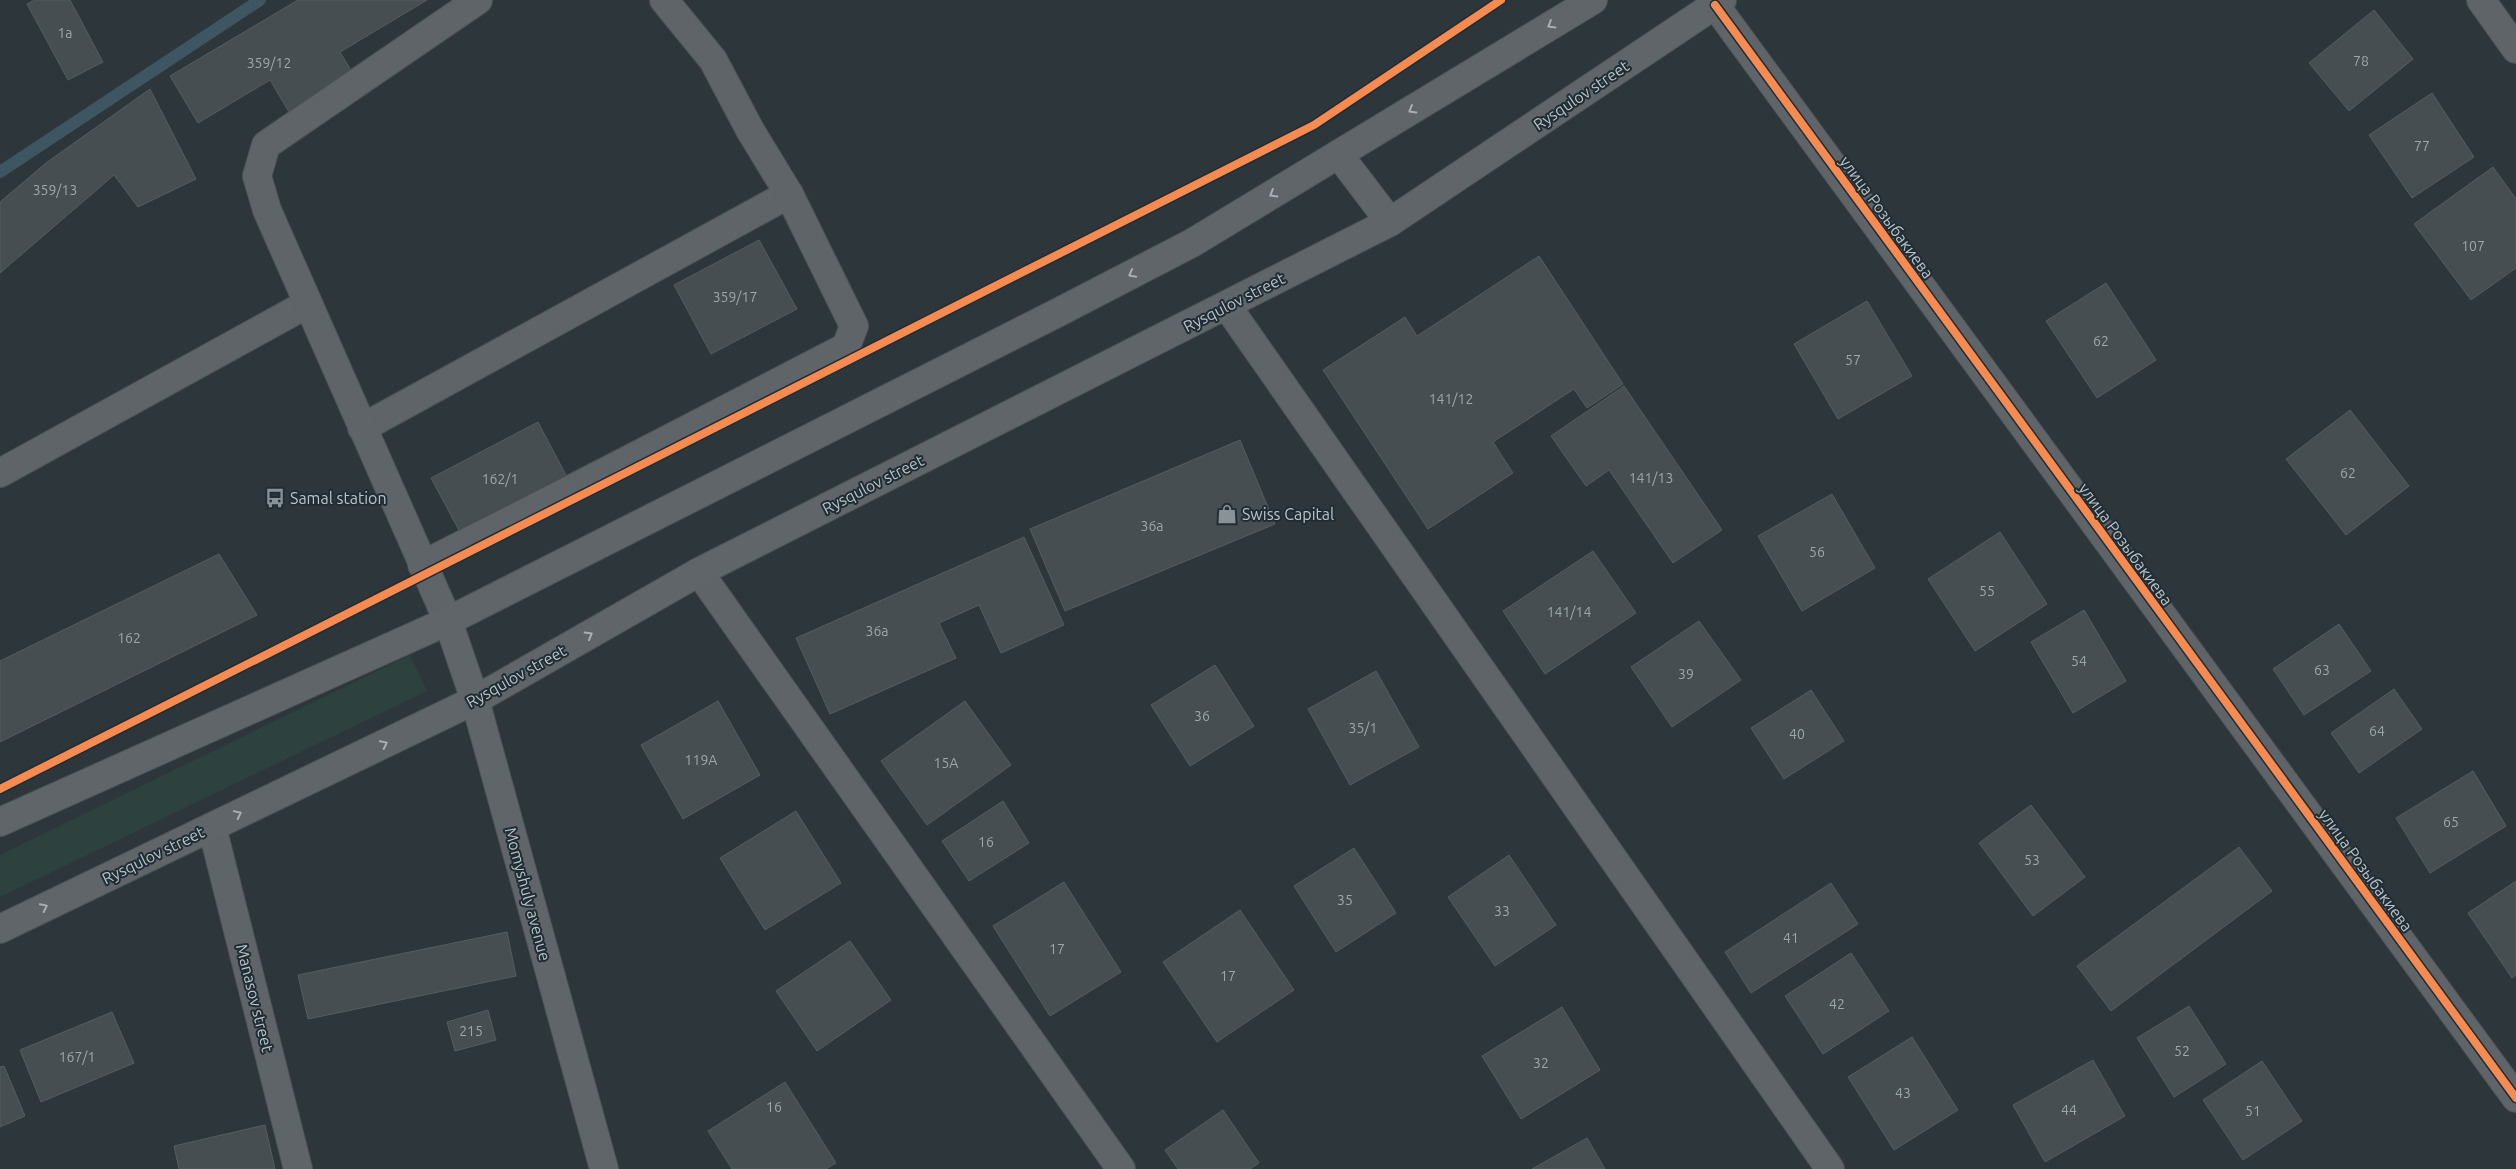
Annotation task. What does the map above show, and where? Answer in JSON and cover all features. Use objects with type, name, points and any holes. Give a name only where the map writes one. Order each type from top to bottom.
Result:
[{"type":"main road","points":[[0,822],[448,621],[1121,280],[1192,242],[1593,0]]},
{"type":"main road","name":"Rysqulov street","points":[[0,928],[475,700],[699,572],[1390,222],[1719,3]]},
{"type":"main road","points":[[1338,155],[1390,222]]},
{"type":"main road","name":"Momyshuly avenue","points":[[448,621],[475,700],[604,1169]]},
{"type":"street","points":[[448,621],[266,210],[257,176],[266,145],[478,0]]},
{"type":"street","points":[[422,565],[585,480],[658,446],[846,347],[854,326],[789,194],[750,130],[713,60],[664,0]]},
{"type":"street","points":[[2481,0],[2516,50]]},
{"type":"street","name":"улица Розыбакиева","points":[[1719,3],[2516,1098]]},
{"type":"street","points":[[362,428],[789,194]]},
{"type":"street","points":[[0,473],[307,304]]},
{"type":"street","points":[[1227,306],[1830,1169]]},
{"type":"street","points":[[699,572],[1120,1169]]},
{"type":"street","name":"Manasov street","points":[[212,826],[298,1169]]},
{"type":"green space","points":[[410,655],[427,691],[0,897],[0,855]]},
{"type":"building","points":[[35,0],[70,0],[103,62],[68,80],[27,4]]},
{"type":"building","points":[[298,0],[427,0],[340,52],[353,74],[289,112],[270,80],[198,123],[170,76]]},
{"type":"building","points":[[2374,10],[2413,59],[2349,111],[2309,63]]},
{"type":"building","points":[[150,89],[196,179],[138,207],[114,175],[0,273],[0,202],[46,163]]},
{"type":"building","points":[[2432,93],[2474,157],[2412,198],[2369,135]]},
{"type":"building","points":[[2493,167],[2516,199],[2516,268],[2471,300],[2414,224]]},
{"type":"building","points":[[759,240],[797,309],[711,354],[674,285]]},
{"type":"building","points":[[1539,256],[1623,384],[1587,408],[1574,389],[1493,442],[1513,473],[1428,529],[1323,370],[1405,317],[1417,336]]},
{"type":"building","points":[[2106,283],[2156,360],[2097,398],[2046,321]]},
{"type":"building","points":[[1867,301],[1912,376],[1838,419],[1794,344]]},
{"type":"building","points":[[1624,386],[1722,530],[1673,563],[1609,470],[1586,486],[1551,436]]},
{"type":"building","points":[[2350,410],[2409,486],[2346,535],[2286,459]]},
{"type":"building","points":[[538,422],[568,479],[462,536],[431,478]]},
{"type":"building","points":[[1240,440],[1275,524],[1065,611],[1030,529]]},
{"type":"building","points":[[1832,494],[1875,568],[1802,611],[1758,536]]},
{"type":"building","points":[[2000,532],[2047,604],[1975,651],[1928,579]]},
{"type":"building","points":[[1024,537],[1064,625],[1001,653],[979,605],[939,623],[956,658],[830,714],[796,638]]},
{"type":"building","points":[[1593,551],[1636,613],[1545,674],[1503,611]]},
{"type":"building","points":[[219,554],[257,615],[0,742],[0,661]]},
{"type":"building","points":[[2084,610],[2126,681],[2073,713],[2031,642]]},
{"type":"building","points":[[1699,621],[1741,680],[1672,727],[1631,667]]},
{"type":"building","points":[[2339,624],[2371,671],[2304,715],[2273,669]]},
{"type":"building","points":[[1215,665],[1254,726],[1190,766],[1151,705]]},
{"type":"building","points":[[1376,671],[1419,747],[1350,785],[1308,709]]},
{"type":"building","points":[[2394,689],[2422,729],[2359,773],[2331,733]]},
{"type":"building","points":[[1811,690],[1844,741],[1784,779],[1751,728]]},
{"type":"building","points":[[718,701],[760,775],[683,819],[641,745]]},
{"type":"building","points":[[965,701],[1011,765],[927,825],[881,761]]},
{"type":"building","points":[[2473,771],[2506,826],[2430,873],[2396,818]]},
{"type":"building","points":[[1003,801],[1029,843],[969,881],[942,841]]},
{"type":"building","points":[[2031,805],[2085,877],[2033,916],[1979,843]]},
{"type":"building","points":[[796,811],[841,883],[765,930],[720,858]]},
{"type":"building","points":[[2239,847],[2272,891],[2111,1011],[2077,966]]},
{"type":"building","points":[[1354,848],[1396,913],[1336,952],[1294,886]]},
{"type":"building","points":[[1509,855],[1556,925],[1495,966],[1448,897]]},
{"type":"building","points":[[2516,881],[2516,975],[2512,978],[2468,913]]},
{"type":"building","points":[[1064,882],[1121,972],[1050,1016],[993,926]]},
{"type":"building","points":[[1831,883],[1858,924],[1751,993],[1725,952]]},
{"type":"building","points":[[1240,910],[1294,990],[1217,1042],[1163,962]]},
{"type":"building","points":[[507,932],[516,976],[308,1019],[298,975]]},
{"type":"building","points":[[850,941],[891,1000],[817,1051],[776,991]]},
{"type":"building","points":[[1851,953],[1889,1011],[1823,1054],[1785,996]]},
{"type":"building","points":[[2189,1006],[2226,1064],[2174,1097],[2137,1038]]},
{"type":"building","points":[[1562,1007],[1600,1070],[1521,1119],[1482,1056]]},
{"type":"building","points":[[488,1010],[496,1040],[455,1051],[447,1022]]},
{"type":"building","points":[[112,1012],[134,1063],[41,1102],[20,1050]]},
{"type":"building","points":[[1912,1037],[1958,1110],[1894,1150],[1848,1077]]},
{"type":"building","points":[[2093,1060],[2125,1116],[2045,1162],[2013,1105]]},
{"type":"building","points":[[2262,1061],[2302,1121],[2243,1160],[2203,1100]]},
{"type":"building","points":[[4,1066],[25,1116],[0,1127],[0,1067]]},
{"type":"building","points":[[785,1082],[836,1163],[826,1169],[732,1169],[708,1131]]},
{"type":"building","points":[[1223,1110],[1259,1163],[1250,1169],[1178,1169],[1165,1150]]},
{"type":"building","points":[[265,1125],[275,1169],[179,1169],[174,1146]]},
{"type":"building","points":[[1587,1138],[1605,1169],[1532,1169]]},
{"type":"waterway","points":[[0,172],[260,0]]},
{"type":"cycle path","points":[[0,789],[1314,125],[1501,0]]},
{"type":"cycle path","points":[[1715,5],[2516,1098]]},
{"type":"place","name":"Samal station","points":[[275,498]]},
{"type":"place","name":"Swiss Capital","points":[[1227,514]]}]
